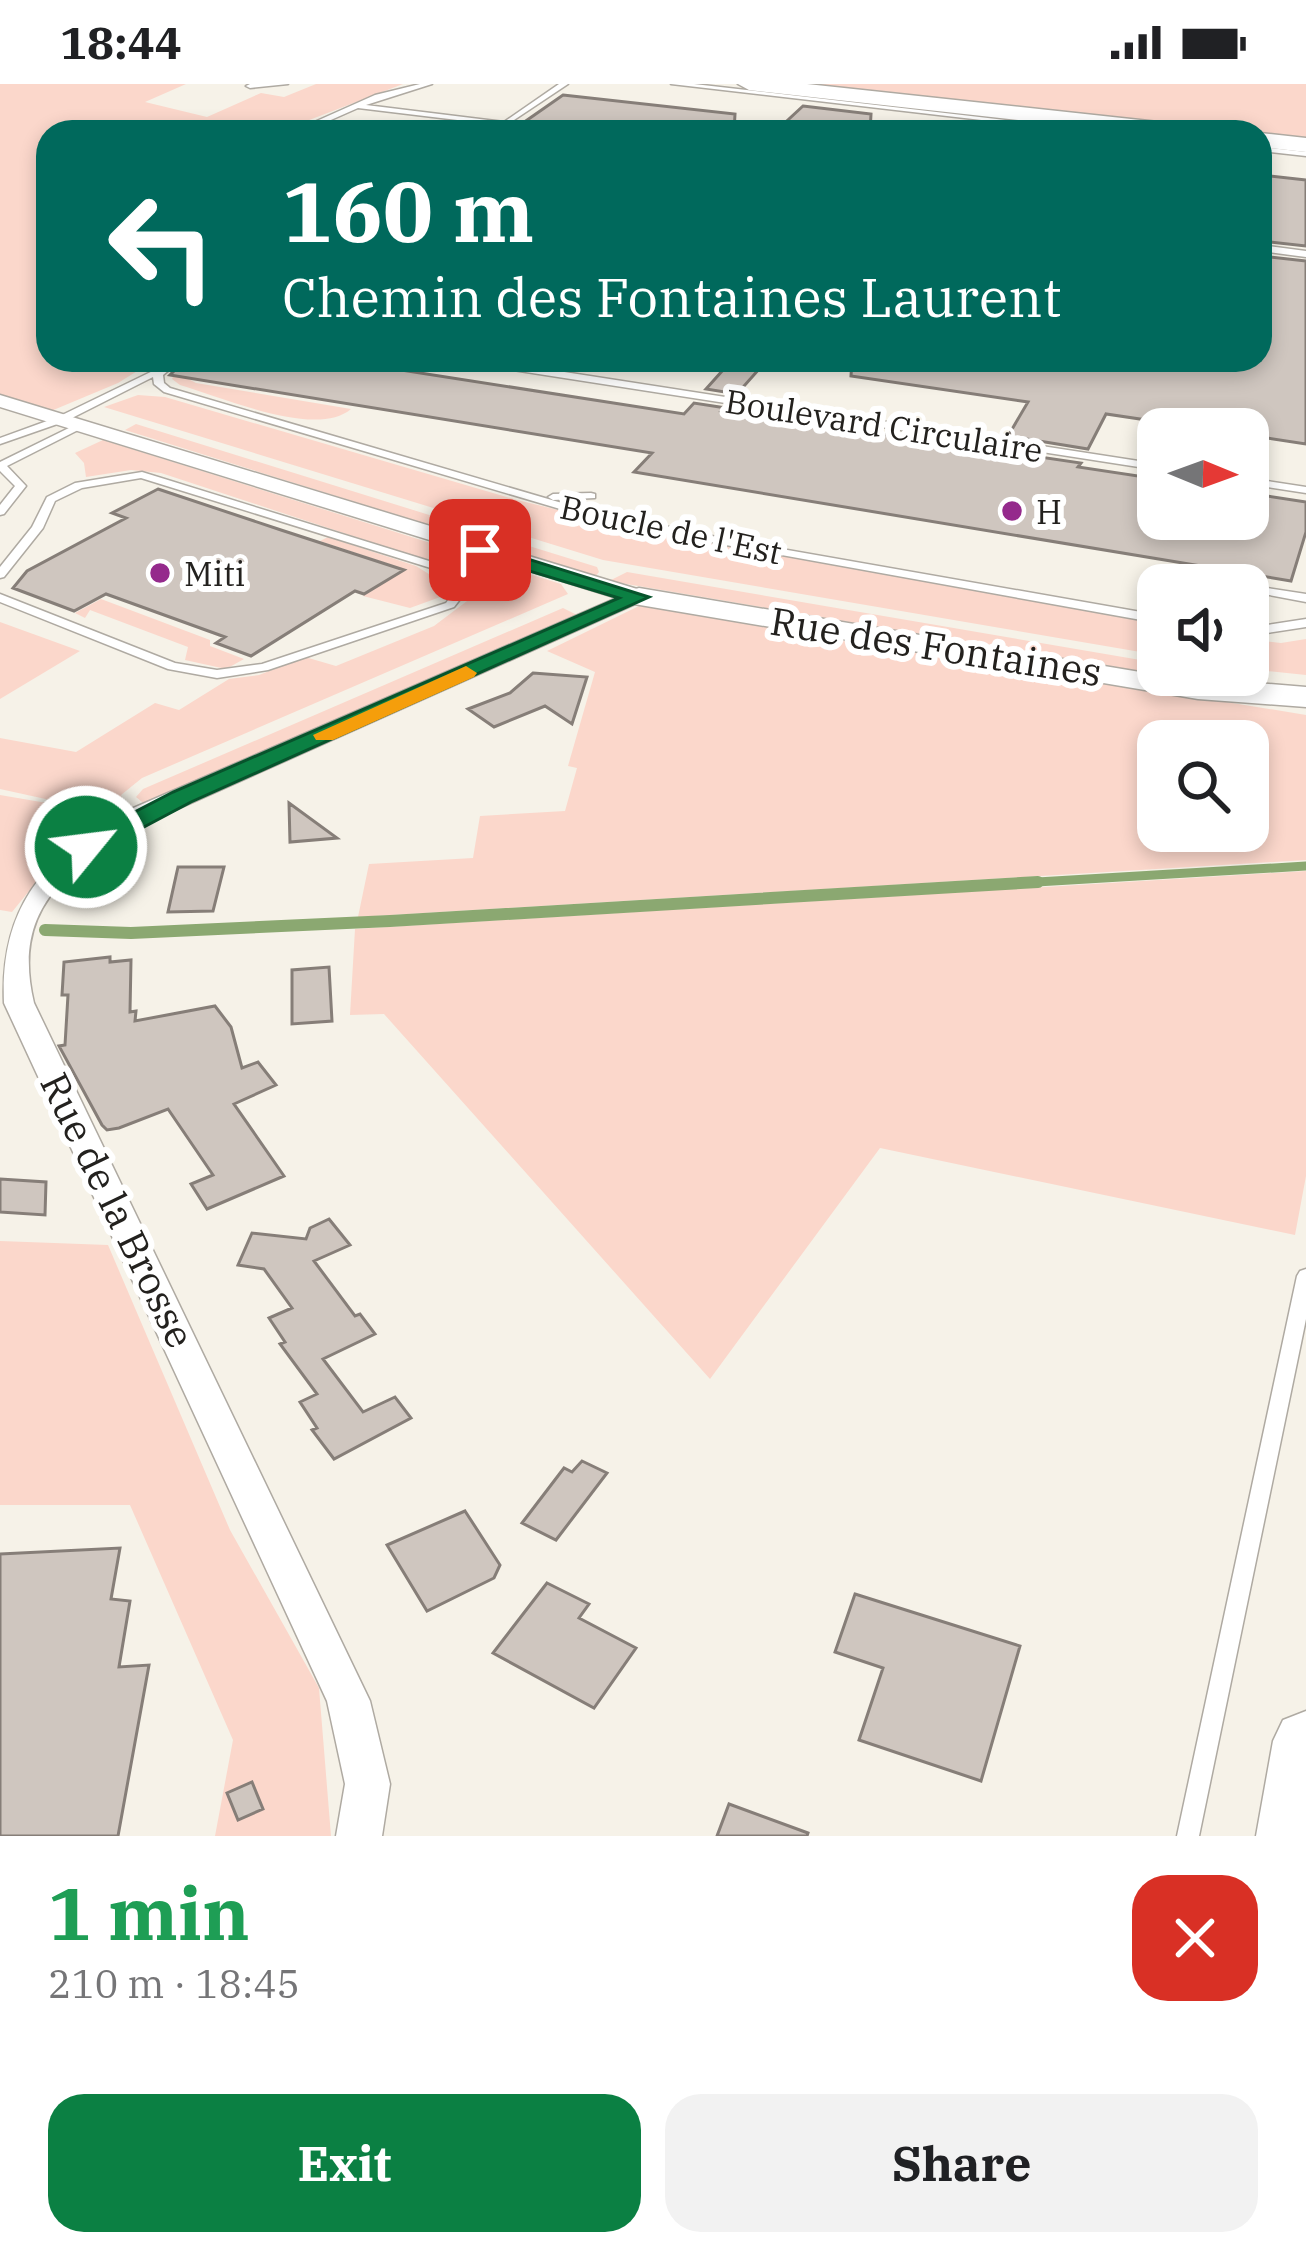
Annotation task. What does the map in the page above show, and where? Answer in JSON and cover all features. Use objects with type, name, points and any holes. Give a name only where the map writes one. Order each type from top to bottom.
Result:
[{"type":"main road","points":[[749,84],[1077,120]]},
{"type":"main road","points":[[1272,141],[1306,145]]},
{"type":"main road","points":[[1290,1836],[1306,1741]]},
{"type":"street","points":[[0,400],[639,597]]},
{"type":"street","name":"Rue des Fontaines","points":[[639,597],[1306,701]]},
{"type":"street","name":"Rue de la Brosse","points":[[369,1830],[362,1744],[337,1673],[19,1003],[11,968],[16,931],[51,876],[104,836],[203,787],[639,597]]},
{"type":"lane","points":[[250,86],[284,84]]},
{"type":"lane","points":[[323,120],[428,84]]},
{"type":"lane","points":[[512,120],[564,84]]},
{"type":"lane","points":[[675,84],[998,120]]},
{"type":"lane","points":[[357,106],[471,120]]},
{"type":"lane","points":[[1272,150],[1306,154]]},
{"type":"lane","points":[[1272,250],[1306,254]]},
{"type":"lane","points":[[51,499],[21,486],[0,466],[158,372]]},
{"type":"lane","points":[[161,372],[157,378],[167,390]]},
{"type":"lane","name":"Boulevard Circulaire","points":[[545,372],[1137,464]]},
{"type":"lane","points":[[117,394],[167,390]]},
{"type":"lane","name":"Boucle de l'Est","points":[[167,390],[558,506],[679,533],[1137,615]]},
{"type":"lane","points":[[0,441],[72,422]]},
{"type":"lane","points":[[376,454],[554,497],[591,496]]},
{"type":"lane","points":[[0,575],[37,528],[51,499],[94,481],[156,476],[438,567],[461,581],[462,589],[450,605],[264,667],[217,674],[172,666],[0,598]]},
{"type":"lane","points":[[1269,485],[1306,490]]},
{"type":"lane","points":[[0,512],[21,486]]},
{"type":"lane","points":[[1269,592],[1306,598]]},
{"type":"lane","points":[[1269,629],[1306,623]]},
{"type":"lane","points":[[1188,1836],[1306,1276]]},
{"type":"shaded area","points":[[0,84],[186,84],[145,102],[207,117],[261,93],[284,97],[316,84],[403,84],[309,120],[36,120],[36,372],[136,372],[51,411],[0,397]]},
{"type":"shaded area","points":[[791,84],[1306,84],[1306,138],[1272,134],[1272,120],[1143,120]]},
{"type":"shaded area","points":[[175,372],[196,383],[351,409],[315,420],[268,413],[180,385],[172,379]]},
{"type":"shaded area","points":[[138,395],[165,397],[517,500],[621,525],[1137,619],[1137,651],[603,560],[104,407]]},
{"type":"shaded area","points":[[136,424],[597,567],[599,572],[595,577],[125,430]]},
{"type":"shaded area","points":[[103,440],[561,584],[568,594],[142,778],[121,795],[123,804],[133,810],[129,816],[106,802],[91,809],[0,789],[0,738],[76,752],[155,703],[179,710],[229,679],[259,675],[305,657],[336,666],[434,626],[475,595],[473,580],[459,571],[161,473],[131,470],[86,477],[84,463],[75,453]]},
{"type":"shaded area","points":[[328,537],[416,566],[445,584],[443,596],[410,608],[363,596],[404,569],[320,541]]},
{"type":"shaded area","points":[[627,572],[1137,659],[1137,671],[609,581]]},
{"type":"shaded area","points":[[101,599],[210,640],[210,646],[244,659],[226,669],[185,660],[188,647],[90,610],[85,618],[75,613]]},
{"type":"shaded area","points":[[639,606],[1137,687],[1137,696],[1190,696],[1306,715],[1306,860],[358,917],[369,864],[473,858],[480,816],[565,811],[577,768],[568,766],[595,672],[547,651]]},
{"type":"shaded area","points":[[563,608],[579,616],[147,806],[136,797],[143,789]]},
{"type":"shaded area","points":[[0,622],[80,651],[0,699]]},
{"type":"shaded area","points":[[1306,639],[1306,675],[1269,671],[1269,642]]},
{"type":"shaded area","points":[[0,795],[76,808],[109,826],[47,869],[12,912],[0,910]]},
{"type":"shaded area","points":[[1306,871],[1306,1176],[1295,1235],[880,1148],[710,1379],[384,1014],[350,1015],[355,929]]},
{"type":"shaded area","points":[[0,1241],[108,1245],[230,1530],[319,1688],[331,1836],[215,1836],[233,1740],[130,1505],[0,1505]]},
{"type":"building","points":[[563,95],[735,114],[735,120],[527,120]]},
{"type":"building","points":[[803,106],[871,114],[871,120],[788,120]]},
{"type":"building","points":[[1272,176],[1306,180],[1306,246],[1272,242]]},
{"type":"building","points":[[1272,257],[1306,261],[1306,444],[1269,438],[1269,408],[1137,408],[1137,419],[1106,414],[1088,449],[1008,436],[1028,402],[851,376],[851,372],[1272,372]]},
{"type":"building","name":"H","points":[[414,372],[684,414],[694,403],[1137,476],[1137,540],[1269,540],[1269,496],[1306,502],[1306,532],[1291,581],[1269,577],[1269,564],[1189,564],[634,472],[652,453],[170,375]]},
{"type":"building","points":[[721,372],[756,372],[737,394],[706,389]]},
{"type":"building","name":"Miti","points":[[158,489],[404,570],[364,594],[355,591],[251,656],[216,643],[225,637],[106,594],[74,611],[13,588],[27,571],[126,518],[112,513]]},
{"type":"building","points":[[533,673],[587,677],[572,724],[545,706],[494,727],[468,709],[510,693]]},
{"type":"building","points":[[289,803],[337,838],[290,842]]},
{"type":"building","points":[[178,867],[224,867],[213,911],[168,912]]},
{"type":"building","points":[[110,957],[110,962],[131,960],[130,1012],[136,1011],[135,1021],[215,1006],[231,1027],[242,1068],[258,1062],[276,1085],[234,1104],[284,1176],[207,1209],[191,1184],[213,1175],[168,1109],[119,1128],[107,1130],[102,1125],[59,1046],[65,1045],[68,995],[62,995],[64,962]]},
{"type":"building","points":[[329,967],[332,1021],[292,1024],[292,970]]},
{"type":"building","points":[[0,1179],[46,1182],[45,1215],[0,1212]]},
{"type":"building","points":[[329,1219],[350,1245],[314,1261],[355,1316],[360,1314],[375,1334],[323,1359],[363,1412],[395,1397],[411,1418],[334,1459],[312,1430],[317,1428],[300,1402],[317,1394],[280,1344],[285,1342],[269,1318],[292,1308],[264,1269],[238,1265],[252,1233],[306,1239],[310,1228]]},
{"type":"building","points":[[582,1461],[607,1473],[556,1540],[522,1523],[564,1468],[572,1472]]},
{"type":"building","points":[[465,1511],[500,1565],[494,1578],[427,1611],[387,1545]]},
{"type":"building","points":[[120,1548],[111,1599],[130,1601],[119,1667],[149,1665],[118,1836],[0,1836],[0,1554]]},
{"type":"building","points":[[547,1583],[589,1604],[579,1618],[636,1648],[594,1708],[493,1653]]},
{"type":"building","points":[[855,1594],[1020,1646],[981,1781],[859,1740],[883,1668],[835,1652]]},
{"type":"building","points":[[252,1782],[263,1809],[238,1820],[227,1793]]},
{"type":"building","points":[[729,1804],[808,1833],[807,1836],[717,1836]]},
{"type":"waterway","points":[[1009,884],[1306,866]]},
{"type":"waterway","points":[[1009,884],[1038,882]]},
{"type":"waterway","points":[[45,930],[131,933],[390,921],[1009,884]]},
{"type":"waterway","points":[[988,885],[1009,884]]},
{"type":"slow traffic","points":[[324,735],[466,673]]},
{"type":"place","name":"H","points":[[1012,511]]},
{"type":"place","name":"Miti","points":[[160,573]]},
{"type":"route","points":[[86,847],[182,797],[639,597],[480,550]]}]
